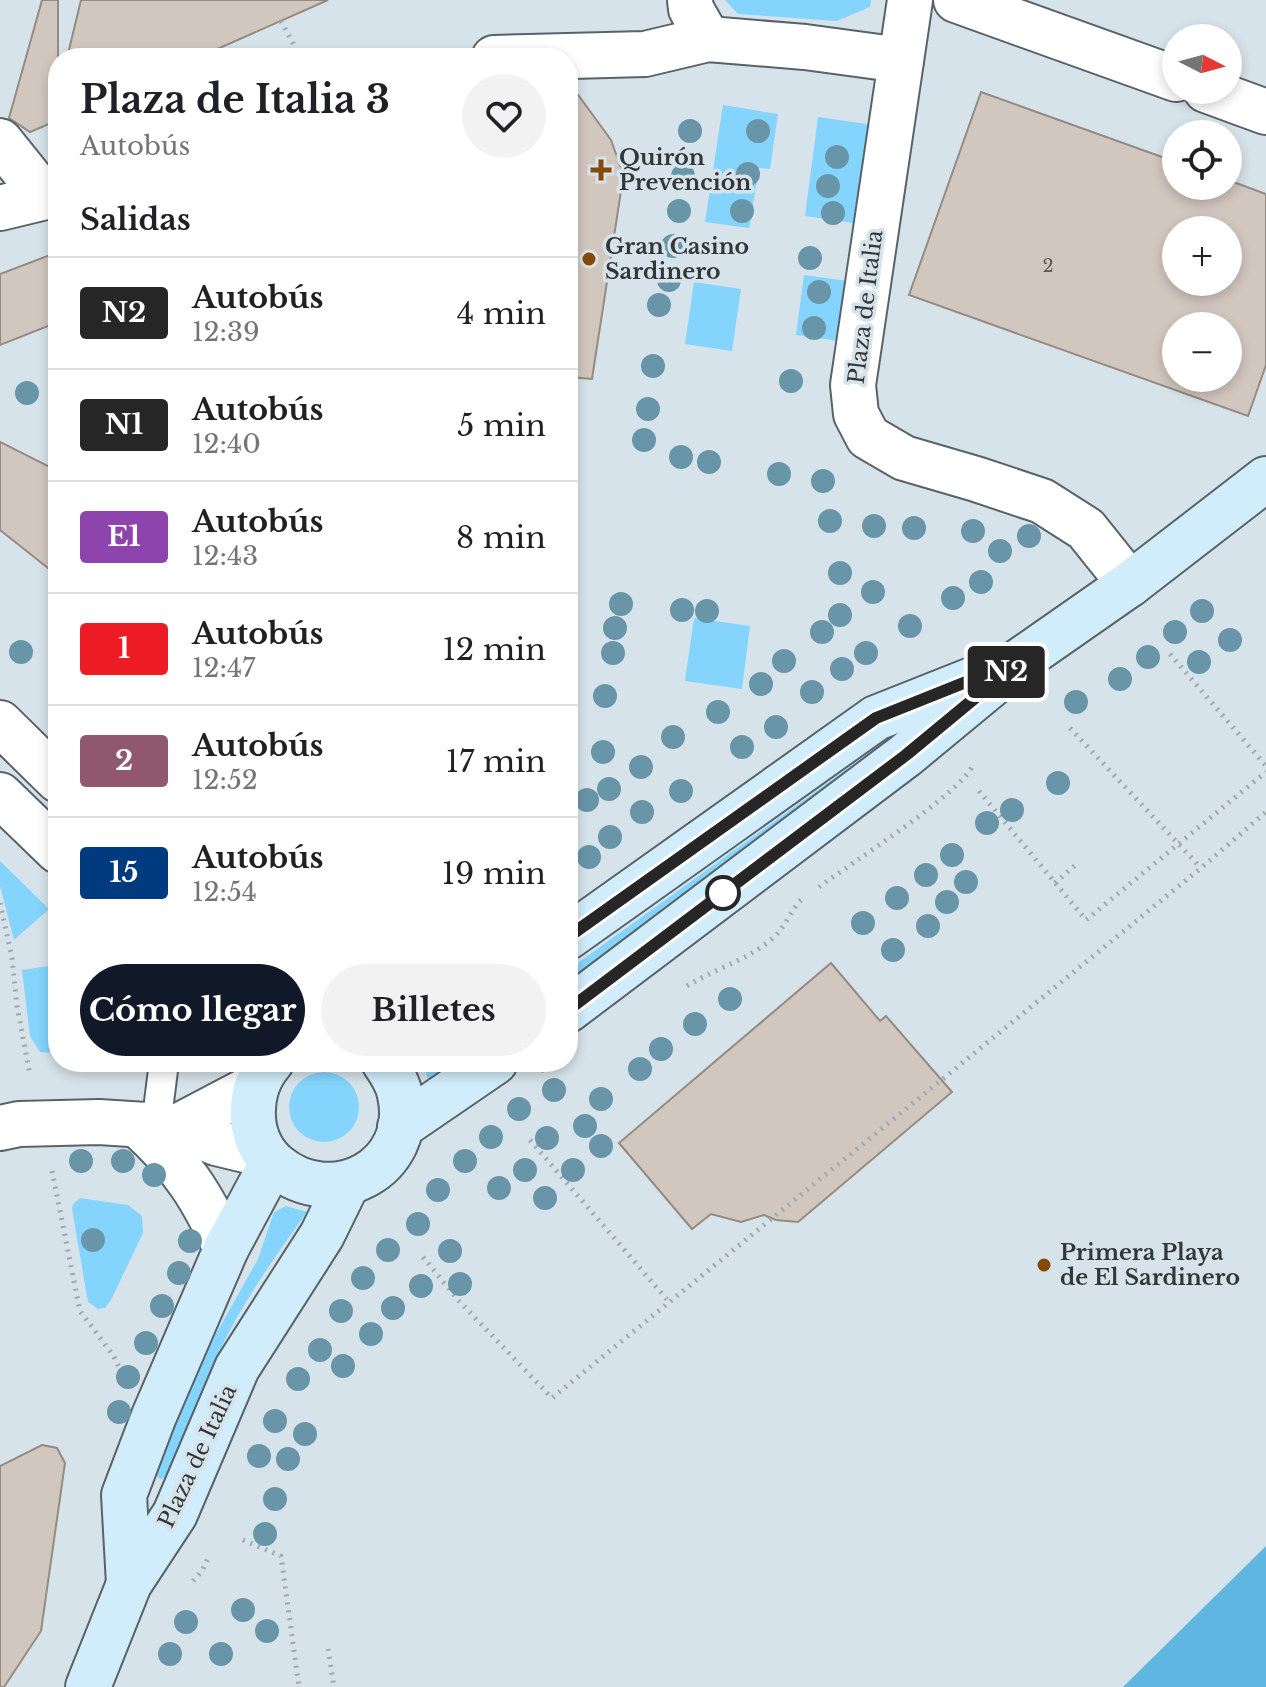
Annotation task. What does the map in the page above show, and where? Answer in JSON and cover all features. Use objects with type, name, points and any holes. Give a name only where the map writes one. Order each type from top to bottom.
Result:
[{"type":"main road","points":[[578,1002],[906,755],[1021,660],[1130,584],[1266,479]]},
{"type":"main road","points":[[578,930],[876,718],[1021,660]]},
{"type":"main road","points":[[264,1073],[252,1105],[254,1126],[269,1159],[303,1183],[324,1187],[347,1184],[367,1176],[389,1154],[400,1127],[402,1109],[400,1091],[390,1072]]},
{"type":"main road","points":[[400,1127],[480,1072]]},
{"type":"main road","name":"Plaza de Italia","points":[[129,1584],[124,1495],[226,1249],[269,1159]]},
{"type":"main road","name":"Plaza de Italia","points":[[129,1584],[175,1514],[237,1368],[322,1235],[347,1184]]},
{"type":"main road","points":[[88,1687],[129,1584]]},
{"type":"street","points":[[690,0],[691,9],[708,39]]},
{"type":"street","name":"Plaza de Italia","points":[[910,0],[853,385],[856,414],[868,437],[904,458],[1042,501],[1086,529],[1130,584]]},
{"type":"street","points":[[956,0],[1162,74]]},
{"type":"street","points":[[578,56],[645,54],[708,39],[805,47],[901,60]]},
{"type":"street","points":[[1242,103],[1266,112]]},
{"type":"street","points":[[0,141],[48,192]]},
{"type":"street","points":[[0,208],[48,197]]},
{"type":"street","points":[[0,723],[48,770]]},
{"type":"street","points":[[0,795],[48,841]]},
{"type":"street","points":[[157,1126],[264,1073]]},
{"type":"street","points":[[0,1128],[19,1124],[157,1126],[269,1159]]},
{"type":"street","points":[[157,1126],[171,1156],[207,1206],[226,1249]]},
{"type":"lane","points":[[157,1126],[163,1072]]},
{"type":"path","points":[[281,21],[296,48]]},
{"type":"path","points":[[979,791],[1086,920],[1266,769],[1170,654]]},
{"type":"path","points":[[1070,728],[1201,868]]},
{"type":"path","points":[[423,1257],[459,1301],[552,1398],[1266,812]]},
{"type":"path","points":[[1055,883],[1079,862]]},
{"type":"path","points":[[0,903],[12,958],[25,1056],[43,1124],[80,1311],[113,1355],[121,1373]]},
{"type":"path","points":[[530,1140],[670,1303]]},
{"type":"path","points":[[243,1540],[281,1556],[299,1687]]},
{"type":"path","points":[[192,1582],[202,1571],[215,1545]]},
{"type":"path","points":[[328,1649],[334,1687]]},
{"type":"shaded area","points":[[725,0],[871,0],[870,7],[837,21],[738,14]]},
{"type":"shaded area","points":[[723,105],[778,114],[770,169],[759,168],[749,228],[705,222]]},
{"type":"shaded area","points":[[818,117],[874,125],[861,224],[805,216]]},
{"type":"shaded area","points":[[804,275],[854,282],[846,342],[796,335]]},
{"type":"shaded area","points":[[694,282],[741,289],[732,351],[685,344]]},
{"type":"shaded area","points":[[694,618],[750,626],[742,689],[685,681]]},
{"type":"shaded area","points":[[869,753],[871,774],[578,986],[578,963]]},
{"type":"shaded area","points":[[0,861],[48,908],[14,940],[0,886]]},
{"type":"shaded area","points":[[48,966],[48,1052],[40,1052],[30,1036],[22,970]]},
{"type":"shaded area","points":[[331,1072],[353,1087],[359,1107],[357,1121],[349,1132],[338,1140],[317,1142],[299,1132],[291,1121],[289,1100],[299,1082],[310,1074]]},
{"type":"shaded area","points":[[426,1072],[455,1072],[431,1090]]},
{"type":"shaded area","points":[[80,1198],[128,1205],[142,1216],[143,1233],[105,1308],[98,1309],[88,1302],[72,1209]]},
{"type":"shaded area","points":[[286,1206],[307,1212],[235,1321],[207,1377],[168,1475],[158,1478],[155,1471],[203,1357],[258,1259],[274,1212]]},
{"type":"shaded area","points":[[1266,1546],[1266,1687],[1123,1687]]},
{"type":"building","points":[[42,0],[58,0],[58,48],[48,48],[48,124],[30,132],[9,118]]},
{"type":"building","points":[[81,0],[328,0],[220,48],[69,48]]},
{"type":"building","points":[[981,92],[1162,157],[1162,200],[1242,200],[1242,185],[1266,194],[1266,365],[1248,416],[1181,392],[1242,392],[1242,312],[1162,312],[1162,385],[909,295]]},
{"type":"building","name":"Gran Casino Sardinero","points":[[578,95],[611,140],[621,168],[621,191],[592,379],[578,378]]},
{"type":"building","points":[[48,256],[48,326],[0,345],[0,274]]},
{"type":"building","points":[[0,442],[48,466],[48,568],[0,530]]},
{"type":"building","points":[[831,963],[880,1021],[886,1016],[952,1092],[798,1222],[776,1220],[764,1215],[741,1222],[711,1214],[692,1229],[619,1143]]},
{"type":"building","points":[[42,1445],[57,1448],[65,1463],[41,1631],[4,1687],[0,1687],[0,1466]]},
{"type":"bus line","name":"N2","points":[[578,930],[876,718],[1021,660],[906,755],[578,1002]]},
{"type":"place","name":"Quirón Prevención","points":[[601,170]]},
{"type":"place","name":"Gran Casino Sardinero","points":[[589,259]]},
{"type":"place","name":"Primera Playa de El Sardinero","points":[[1044,1265]]}]
